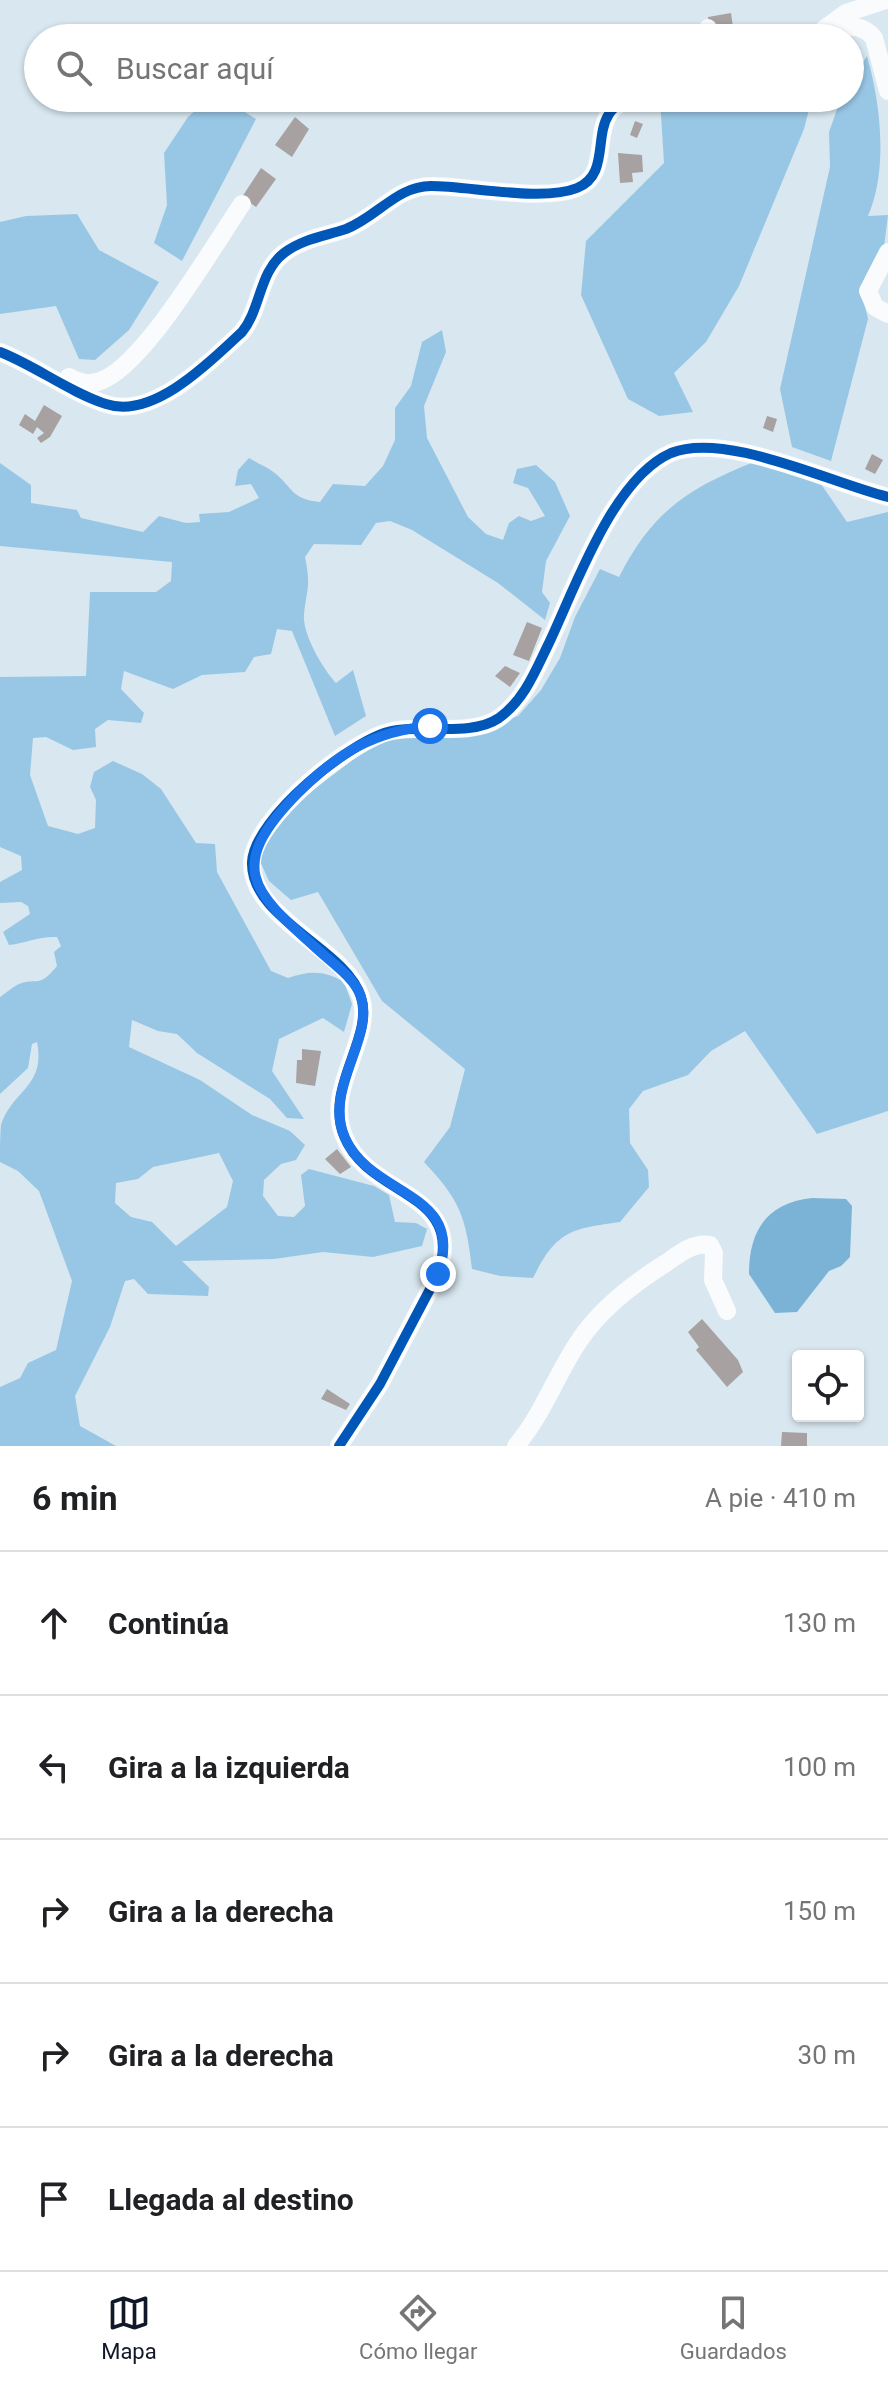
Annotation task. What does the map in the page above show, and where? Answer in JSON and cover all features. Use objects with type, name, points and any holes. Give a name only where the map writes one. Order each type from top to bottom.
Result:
[{"type":"street","points":[[829,24],[886,0]]},
{"type":"street","points":[[864,31],[874,38],[888,91]]},
{"type":"street","points":[[0,352],[107,405],[135,407],[165,396],[242,332],[252,320],[266,275],[283,253],[309,239],[347,228],[417,187],[499,192],[575,189],[592,177],[610,112]]},
{"type":"street","points":[[0,345],[85,383],[106,379],[130,359],[158,326],[242,204]]},
{"type":"street","points":[[888,252],[868,291],[875,307],[888,314]]},
{"type":"street","points":[[339,1446],[380,1384],[438,1274],[443,1258],[442,1238],[437,1220],[424,1202],[377,1178],[359,1163],[344,1137],[337,1112],[362,1017],[361,997],[345,973],[267,900],[254,873],[255,847],[282,809],[302,789],[373,737],[402,729],[483,725],[515,705],[533,676],[612,513],[643,472],[667,455],[702,446],[734,450],[888,497]]},
{"type":"street","points":[[516,1446],[542,1410],[579,1340],[624,1292],[689,1247],[710,1245],[714,1253],[713,1280],[727,1311]]},
{"type":"shaded area","points":[[867,56],[876,95],[880,137],[878,178],[868,216],[888,215],[884,247],[866,275],[862,294],[868,319],[831,461],[792,447],[780,389],[830,167],[829,132],[836,112],[864,112],[864,60]]},
{"type":"shaded area","points":[[194,112],[245,112],[256,119],[182,261],[154,243],[167,205],[164,153]]},
{"type":"shaded area","points":[[661,112],[808,112],[739,286],[706,342],[674,373],[693,412],[659,416],[628,399],[581,295],[586,241],[664,163]]},
{"type":"shaded area","points":[[77,214],[99,250],[159,282],[129,330],[95,360],[79,359],[56,306],[0,314],[0,222],[26,216]]},
{"type":"shaded area","points":[[442,330],[446,352],[424,406],[427,438],[468,517],[486,534],[503,540],[509,523],[519,516],[531,521],[545,516],[528,488],[513,483],[517,469],[536,465],[555,482],[570,516],[546,561],[542,592],[550,603],[545,620],[498,583],[412,530],[390,521],[376,523],[361,545],[314,544],[305,557],[308,581],[304,614],[306,631],[325,669],[336,683],[353,670],[366,716],[335,736],[292,631],[277,629],[271,654],[254,657],[245,672],[202,675],[173,689],[124,671],[121,689],[144,713],[141,723],[108,720],[95,729],[96,747],[73,750],[46,737],[33,738],[30,775],[48,826],[78,834],[95,828],[96,800],[90,787],[94,772],[113,761],[142,774],[161,789],[196,843],[215,844],[217,872],[271,971],[288,978],[310,973],[323,974],[344,982],[352,1004],[344,1032],[323,1018],[279,1039],[272,1071],[304,1119],[287,1118],[270,1099],[197,1053],[177,1034],[158,1031],[132,1020],[129,1047],[200,1080],[252,1115],[290,1131],[305,1145],[296,1160],[281,1164],[264,1180],[263,1196],[278,1216],[294,1217],[305,1206],[301,1175],[309,1169],[374,1186],[389,1195],[395,1222],[416,1223],[427,1229],[422,1246],[373,1257],[323,1252],[274,1259],[182,1261],[209,1287],[208,1296],[148,1294],[134,1279],[125,1281],[110,1327],[75,1396],[80,1426],[116,1446],[0,1446],[0,1387],[20,1378],[28,1363],[56,1350],[72,1281],[39,1191],[18,1171],[0,1162],[1,1125],[6,1113],[32,1079],[38,1057],[37,1042],[32,1044],[28,1068],[0,1094],[0,997],[17,985],[45,978],[57,966],[54,952],[61,946],[57,937],[9,945],[3,932],[30,914],[28,906],[21,902],[0,903],[0,882],[22,870],[21,856],[0,847],[0,677],[86,676],[90,592],[156,592],[171,581],[172,562],[0,546],[0,463],[31,485],[31,503],[77,510],[81,518],[143,532],[159,516],[186,523],[200,522],[199,514],[229,512],[259,498],[251,484],[235,486],[238,470],[249,458],[272,471],[297,495],[320,502],[333,484],[365,486],[383,466],[395,440],[395,408],[411,386],[422,342]],"holes":[[[219,1153],[233,1181],[227,1207],[176,1246],[152,1222],[131,1217],[115,1203],[116,1183],[138,1179],[153,1167]]]},
{"type":"shaded area","points":[[754,462],[817,478],[847,522],[888,512],[888,1111],[817,1134],[745,1031],[711,1051],[688,1075],[643,1091],[629,1109],[630,1143],[648,1170],[649,1187],[620,1222],[589,1227],[567,1235],[550,1250],[533,1278],[500,1276],[472,1269],[459,1210],[446,1187],[424,1162],[450,1127],[465,1069],[382,1001],[318,892],[291,900],[269,881],[259,859],[265,832],[305,796],[370,747],[425,726],[481,727],[518,716],[541,690],[560,658],[575,617],[600,569],[619,577],[645,535],[674,505],[710,482]]},
{"type":"shaded area","points":[[846,1199],[852,1206],[850,1257],[841,1266],[829,1271],[797,1312],[775,1313],[749,1274],[753,1244],[757,1232],[772,1213],[796,1201]]},
{"type":"building","points":[[731,13],[733,24],[708,24],[708,17]]},
{"type":"building","points":[[295,117],[309,129],[292,157],[275,145]]},
{"type":"building","points":[[635,121],[643,124],[637,138],[630,135]]},
{"type":"building","points":[[618,153],[642,155],[643,172],[632,173],[633,182],[620,183]]},
{"type":"building","points":[[261,168],[276,179],[256,207],[242,197]]},
{"type":"building","points":[[44,405],[62,416],[50,437],[41,443],[37,438],[44,433],[37,427],[33,434],[19,425],[25,414],[35,421]]},
{"type":"building","points":[[767,416],[777,419],[773,432],[763,428]]},
{"type":"building","points":[[872,454],[883,460],[875,474],[865,469]]},
{"type":"building","points":[[527,622],[542,628],[529,661],[513,655]]},
{"type":"building","points":[[505,666],[520,673],[510,687],[495,676]]},
{"type":"building","points":[[302,1049],[321,1051],[315,1086],[296,1083],[297,1060],[302,1060]]},
{"type":"building","points":[[337,1149],[351,1167],[340,1174],[325,1159]]},
{"type":"building","points":[[702,1319],[738,1360],[743,1372],[727,1387],[696,1350],[699,1347],[688,1332]]},
{"type":"building","points":[[327,1389],[350,1404],[346,1410],[321,1399]]},
{"type":"building","points":[[782,1432],[807,1433],[807,1446],[781,1446]]},
{"type":"cycle path","points":[[0,352],[106,404],[124,407],[143,404],[180,385],[242,332],[270,270],[291,248],[357,224],[397,196],[419,187],[526,194],[577,188],[587,182],[597,165],[602,133],[611,112]]},
{"type":"cycle path","points":[[339,1446],[380,1384],[438,1274],[443,1246],[438,1226],[427,1210],[373,1172],[356,1156],[344,1136],[340,1100],[361,1029],[361,997],[352,979],[337,963],[266,900],[255,882],[252,862],[257,844],[269,824],[308,783],[331,764],[375,737],[405,729],[475,727],[488,724],[508,711],[533,675],[583,566],[613,510],[650,466],[671,453],[693,448],[748,454],[888,497]]},
{"type":"route","points":[[430,726],[387,731],[338,759],[282,809],[255,847],[252,861],[254,873],[267,900],[345,973],[361,997],[362,1017],[337,1112],[344,1137],[359,1163],[377,1178],[424,1202],[437,1220],[443,1258],[438,1274]]}]
